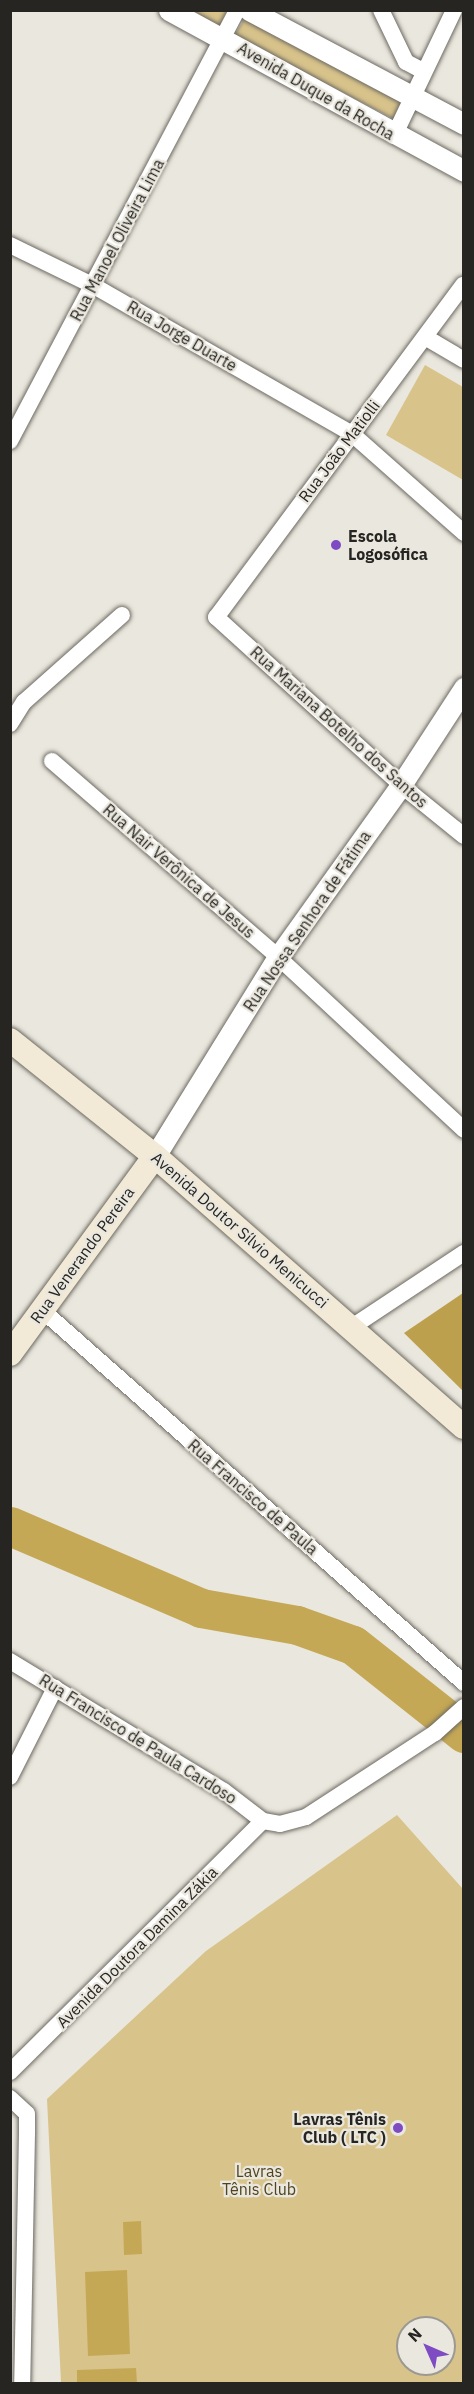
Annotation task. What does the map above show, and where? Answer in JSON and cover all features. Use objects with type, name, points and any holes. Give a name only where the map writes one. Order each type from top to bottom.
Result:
[{"type":"main road","name":"Avenida Doutor Sílvio Menicucci","points":[[10,1040],[155,1156],[464,1427]]},
{"type":"main road","name":"Rua Venerando Pereira","points":[[10,1354],[155,1156]]},
{"type":"street","name":"Avenida Duque da Rocha","points":[[169,10],[394,136],[464,171]]},
{"type":"street","name":"Rua Manoel Oliveira Lima","points":[[10,441],[94,286],[237,10]]},
{"type":"street","points":[[249,10],[464,124]]},
{"type":"street","points":[[381,10],[406,62],[423,71]]},
{"type":"street","points":[[394,136],[454,10]]},
{"type":"street","name":"Rua Jorge Duarte","points":[[10,245],[94,286],[351,433],[464,533]]},
{"type":"street","name":"Rua João Matiolli","points":[[216,617],[463,285]]},
{"type":"street","points":[[425,337],[464,360]]},
{"type":"street","points":[[10,724],[24,702],[122,615]]},
{"type":"street","name":"Rua Mariana Botelho dos Santos","points":[[216,617],[401,785],[464,836]]},
{"type":"street","name":"Rua Nossa Senhora de Fátima","points":[[155,1156],[278,957],[401,785],[464,688]]},
{"type":"street","name":"Rua Nair Verônica de Jesus","points":[[52,761],[278,957],[464,1130]]},
{"type":"street","points":[[352,1327],[464,1253]]},
{"type":"street","name":"Rua Francisco de Paula","points":[[42,1310],[464,1683]]},
{"type":"street","name":"Rua Francisco de Paula Cardoso","points":[[10,1660],[225,1791],[263,1821]]},
{"type":"street","points":[[10,1777],[55,1688]]},
{"type":"street","points":[[263,1821],[280,1824],[306,1817],[435,1733],[461,1709]]},
{"type":"street","name":"Avenida Doutora Damina Zákia","points":[[10,2072],[263,1821]]},
{"type":"street","points":[[10,2098],[27,2114],[22,2384]]},
{"type":"green space","points":[[186,11],[227,11],[219,28]]},
{"type":"green space","points":[[245,18],[406,102],[398,121],[234,36]]},
{"type":"green space","points":[[425,365],[463,387],[463,480],[386,435]]},
{"type":"green space","name":"Lavras Tênis Club","points":[[397,1815],[463,1889],[463,2383],[61,2383],[47,2099],[206,1951]]},
{"type":"shaded area","points":[[463,1293],[463,1391],[404,1333]]},
{"type":"shaded area","points":[[141,2221],[142,2254],[124,2255],[123,2222]]},
{"type":"shaded area","points":[[127,2270],[130,2354],[88,2356],[85,2272]]},
{"type":"shaded area","points":[[136,2368],[137,2383],[77,2383],[77,2370]]},
{"type":"waterway","points":[[10,1526],[201,1608],[297,1625],[353,1645],[464,1733]]},
{"type":"place","name":"Escola Logosófica","points":[[336,545]]},
{"type":"place","name":"Lavras Tênis Club ( LTC )","points":[[398,2128]]}]
